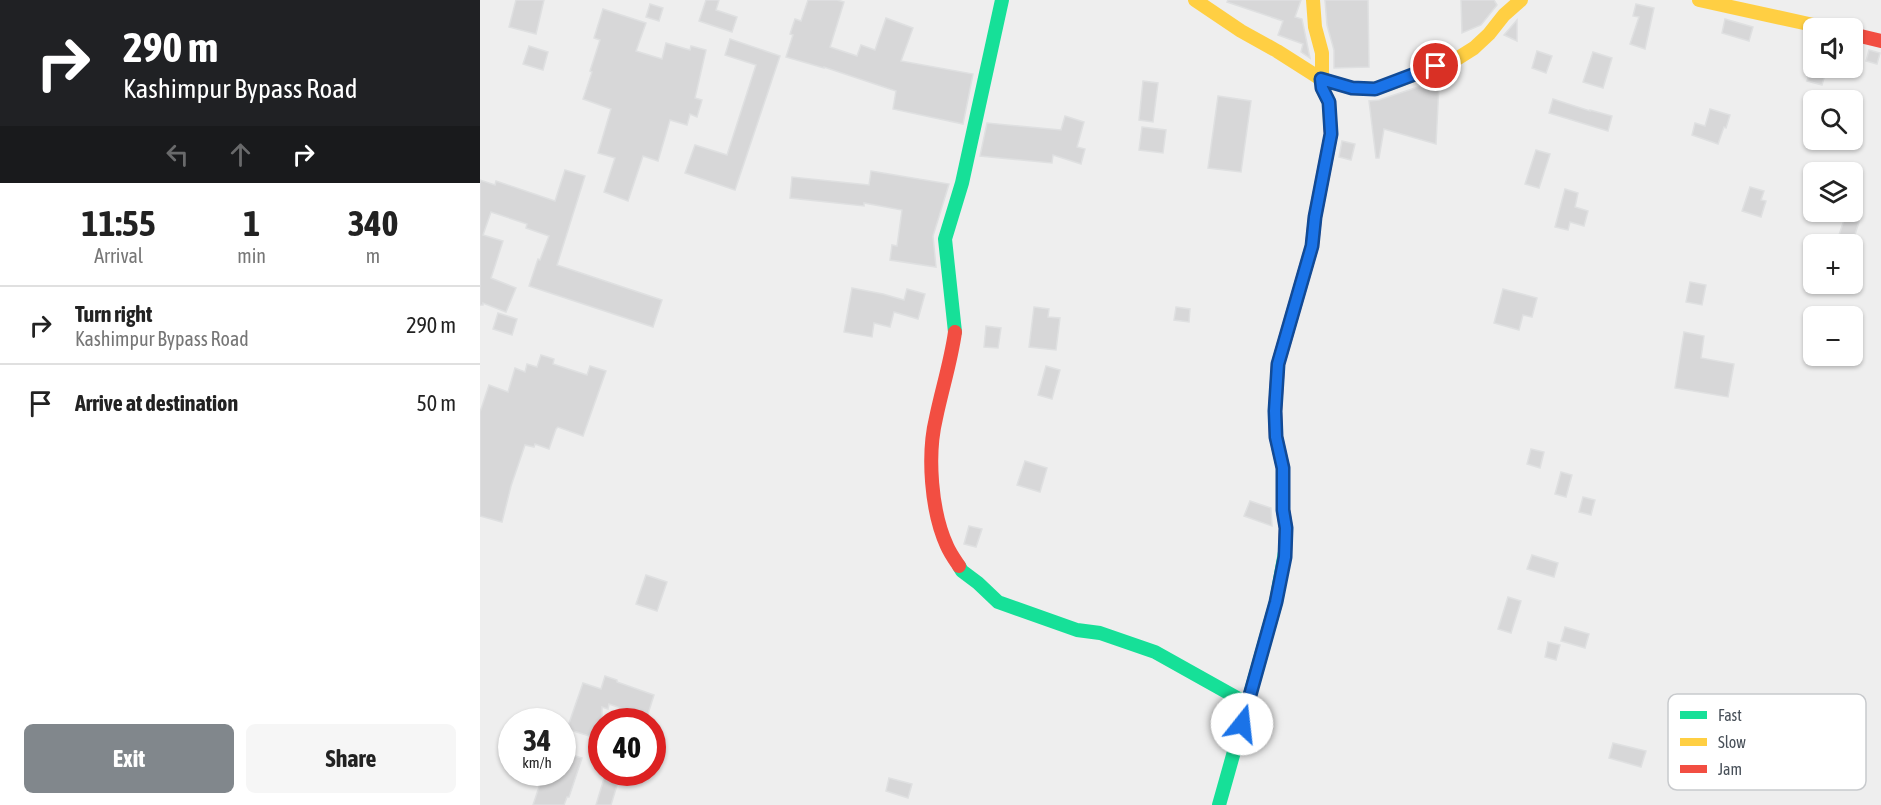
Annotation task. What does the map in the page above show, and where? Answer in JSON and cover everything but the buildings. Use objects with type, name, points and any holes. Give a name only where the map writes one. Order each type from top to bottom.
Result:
[{"type":"street","points":[[1002,0],[964,172],[945,239],[955,332],[949,369],[935,420],[932,450],[933,489],[939,522],[947,547],[962,571],[998,602],[1077,630],[1100,633],[1155,652],[1248,704]]},
{"type":"street","points":[[1195,0],[1240,31],[1321,79],[1352,88],[1375,89],[1455,60],[1474,48],[1521,0]]},
{"type":"street","points":[[1219,805],[1276,602],[1285,557],[1283,468],[1276,437],[1275,411],[1278,364],[1312,246],[1315,217],[1331,134],[1329,102],[1322,88],[1322,53],[1315,27],[1313,0]]},
{"type":"street","points":[[1699,0],[1803,23]]},
{"type":"street","points":[[1863,37],[1881,41]]},
{"type":"traffic: fast","points":[[955,332],[945,239],[962,183],[1002,0]]},
{"type":"traffic: fast","points":[[1219,805],[1276,602],[1285,552]]},
{"type":"traffic: fast","points":[[959,566],[998,602],[1077,630],[1100,633],[1155,652],[1248,704]]},
{"type":"traffic: slow","points":[[1195,0],[1241,31],[1321,79],[1352,88],[1375,89],[1455,60],[1474,48],[1521,0]]},
{"type":"traffic: slow","points":[[1313,0],[1315,27],[1322,53],[1322,88],[1329,102],[1330,121]]},
{"type":"traffic: slow","points":[[1699,0],[1803,23]]},
{"type":"traffic: jam","points":[[1863,37],[1881,41]]},
{"type":"traffic: jam","points":[[1285,552],[1283,468],[1276,437],[1275,411],[1278,364],[1312,246],[1315,217],[1331,134],[1330,121]]},
{"type":"traffic: jam","points":[[955,332],[933,433],[931,466],[937,516],[947,546],[959,566]]},
{"type":"route","points":[[1242,724],[1276,602],[1285,557],[1283,468],[1276,437],[1275,411],[1278,364],[1312,246],[1315,217],[1326,170],[1331,116],[1321,79],[1352,88],[1375,89],[1436,66]]}]
